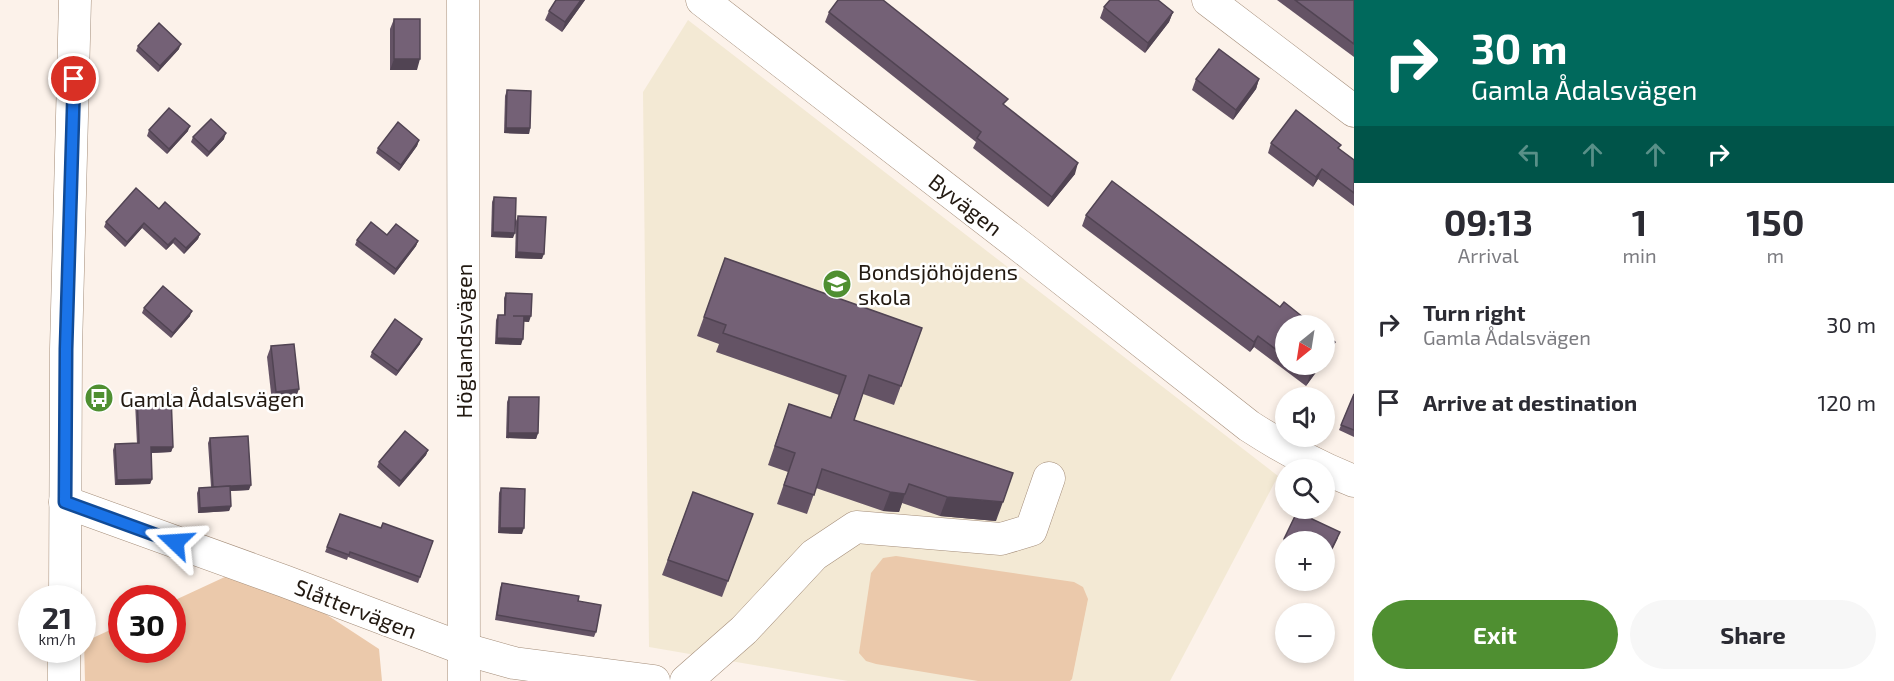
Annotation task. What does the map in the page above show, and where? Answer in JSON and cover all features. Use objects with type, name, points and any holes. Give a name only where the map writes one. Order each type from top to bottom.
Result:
[{"type":"street","points":[[64,585],[66,349],[75,0]]},
{"type":"street","name":"Höglandsvägen","points":[[463,0],[464,681]]},
{"type":"street","name":"Byvägen","points":[[702,0],[1249,426],[1286,450],[1327,471],[1354,481]]},
{"type":"street","points":[[1209,0],[1354,111]]},
{"type":"street","points":[[686,681],[744,630],[814,555],[856,527],[1001,539],[1031,530],[1049,478]]},
{"type":"street","name":"Slåttervägen","points":[[65,502],[464,649],[514,663],[654,681]]},
{"type":"street","points":[[64,663],[64,681]]},
{"type":"shaded area","name":"Bondsjöhöjdens skola","points":[[688,20],[1275,474],[1275,482],[1170,681],[848,681],[649,647],[643,92]]},
{"type":"shaded area","points":[[896,556],[1074,582],[1083,587],[1088,599],[1072,679],[1070,681],[978,681],[866,661],[859,653],[871,573],[883,558]]},
{"type":"shaded area","points":[[242,569],[295,594],[379,649],[382,681],[85,681],[85,663],[96,663],[96,636],[108,631],[108,663],[186,663],[186,595]]},
{"type":"building","points":[[556,0],[581,0],[565,22],[549,11]]},
{"type":"building","points":[[838,0],[883,0],[1008,99],[1003,104],[1078,163],[1052,197],[977,138],[981,132],[829,12]]},
{"type":"building","points":[[1110,0],[1158,0],[1173,12],[1148,43],[1104,7]]},
{"type":"building","points":[[1295,0],[1354,0],[1354,44]]},
{"type":"building","points":[[394,19],[420,19],[420,59],[394,59]]},
{"type":"building","points":[[159,23],[181,44],[160,66],[138,46]]},
{"type":"building","points":[[1219,49],[1259,79],[1236,110],[1196,79]]},
{"type":"building","points":[[507,90],[531,91],[530,128],[506,128]]},
{"type":"building","points":[[169,108],[190,126],[169,149],[149,130]]},
{"type":"building","points":[[1296,110],[1341,145],[1338,148],[1354,160],[1354,193],[1322,169],[1316,177],[1271,143]]},
{"type":"building","points":[[211,119],[226,133],[209,152],[193,137]]},
{"type":"building","points":[[398,122],[419,140],[401,165],[378,148]]},
{"type":"building","points":[[1112,181],[1280,307],[1284,302],[1300,315],[1275,315],[1275,349],[1258,336],[1254,342],[1086,215]]},
{"type":"building","points":[[136,188],[159,209],[165,202],[200,234],[186,248],[175,238],[168,245],[144,223],[127,242],[106,222]]},
{"type":"building","points":[[494,197],[516,198],[515,233],[493,232]]},
{"type":"building","points":[[518,216],[546,217],[544,254],[517,252]]},
{"type":"building","points":[[371,222],[387,235],[396,224],[418,241],[396,269],[357,240]]},
{"type":"building","points":[[725,258],[922,328],[901,386],[869,375],[854,420],[1013,473],[1003,502],[947,497],[909,484],[905,494],[890,492],[822,469],[814,495],[784,485],[795,453],[775,446],[789,404],[831,418],[846,376],[723,333],[726,325],[704,317]]},
{"type":"building","points":[[163,286],[192,311],[173,333],[144,308]]},
{"type":"building","points":[[506,293],[532,294],[531,316],[524,316],[523,339],[497,338],[498,315],[505,315]]},
{"type":"building","points":[[395,319],[422,339],[398,371],[372,352]]},
{"type":"building","points":[[294,344],[299,389],[276,392],[271,346]]},
{"type":"building","points":[[1354,394],[1354,430],[1341,425]]},
{"type":"building","points":[[171,395],[173,447],[151,447],[152,479],[117,480],[115,444],[139,443],[137,396]]},
{"type":"building","points":[[509,397],[539,397],[538,433],[508,433]]},
{"type":"building","points":[[405,431],[428,450],[401,481],[379,462]]},
{"type":"building","points":[[248,436],[251,485],[213,487],[210,438]]},
{"type":"building","points":[[230,486],[231,506],[200,508],[199,488]]},
{"type":"building","points":[[501,488],[525,489],[524,528],[500,528]]},
{"type":"building","points":[[693,492],[753,514],[728,581],[668,560]]},
{"type":"building","points":[[340,514],[381,528],[383,523],[433,541],[420,577],[350,552],[349,555],[327,547]]},
{"type":"building","points":[[1294,519],[1312,519],[1340,532],[1335,542],[1335,531],[1288,531]]},
{"type":"building","points":[[502,583],[579,596],[578,601],[601,605],[596,632],[497,615]]},
{"type":"place","name":"Bondsjöhöjdens skola","points":[[837,284]]},
{"type":"place","name":"Gamla Ådalsvägen","points":[[99,398]]},
{"type":"route","points":[[74,79],[66,349],[65,502],[175,542]]}]
